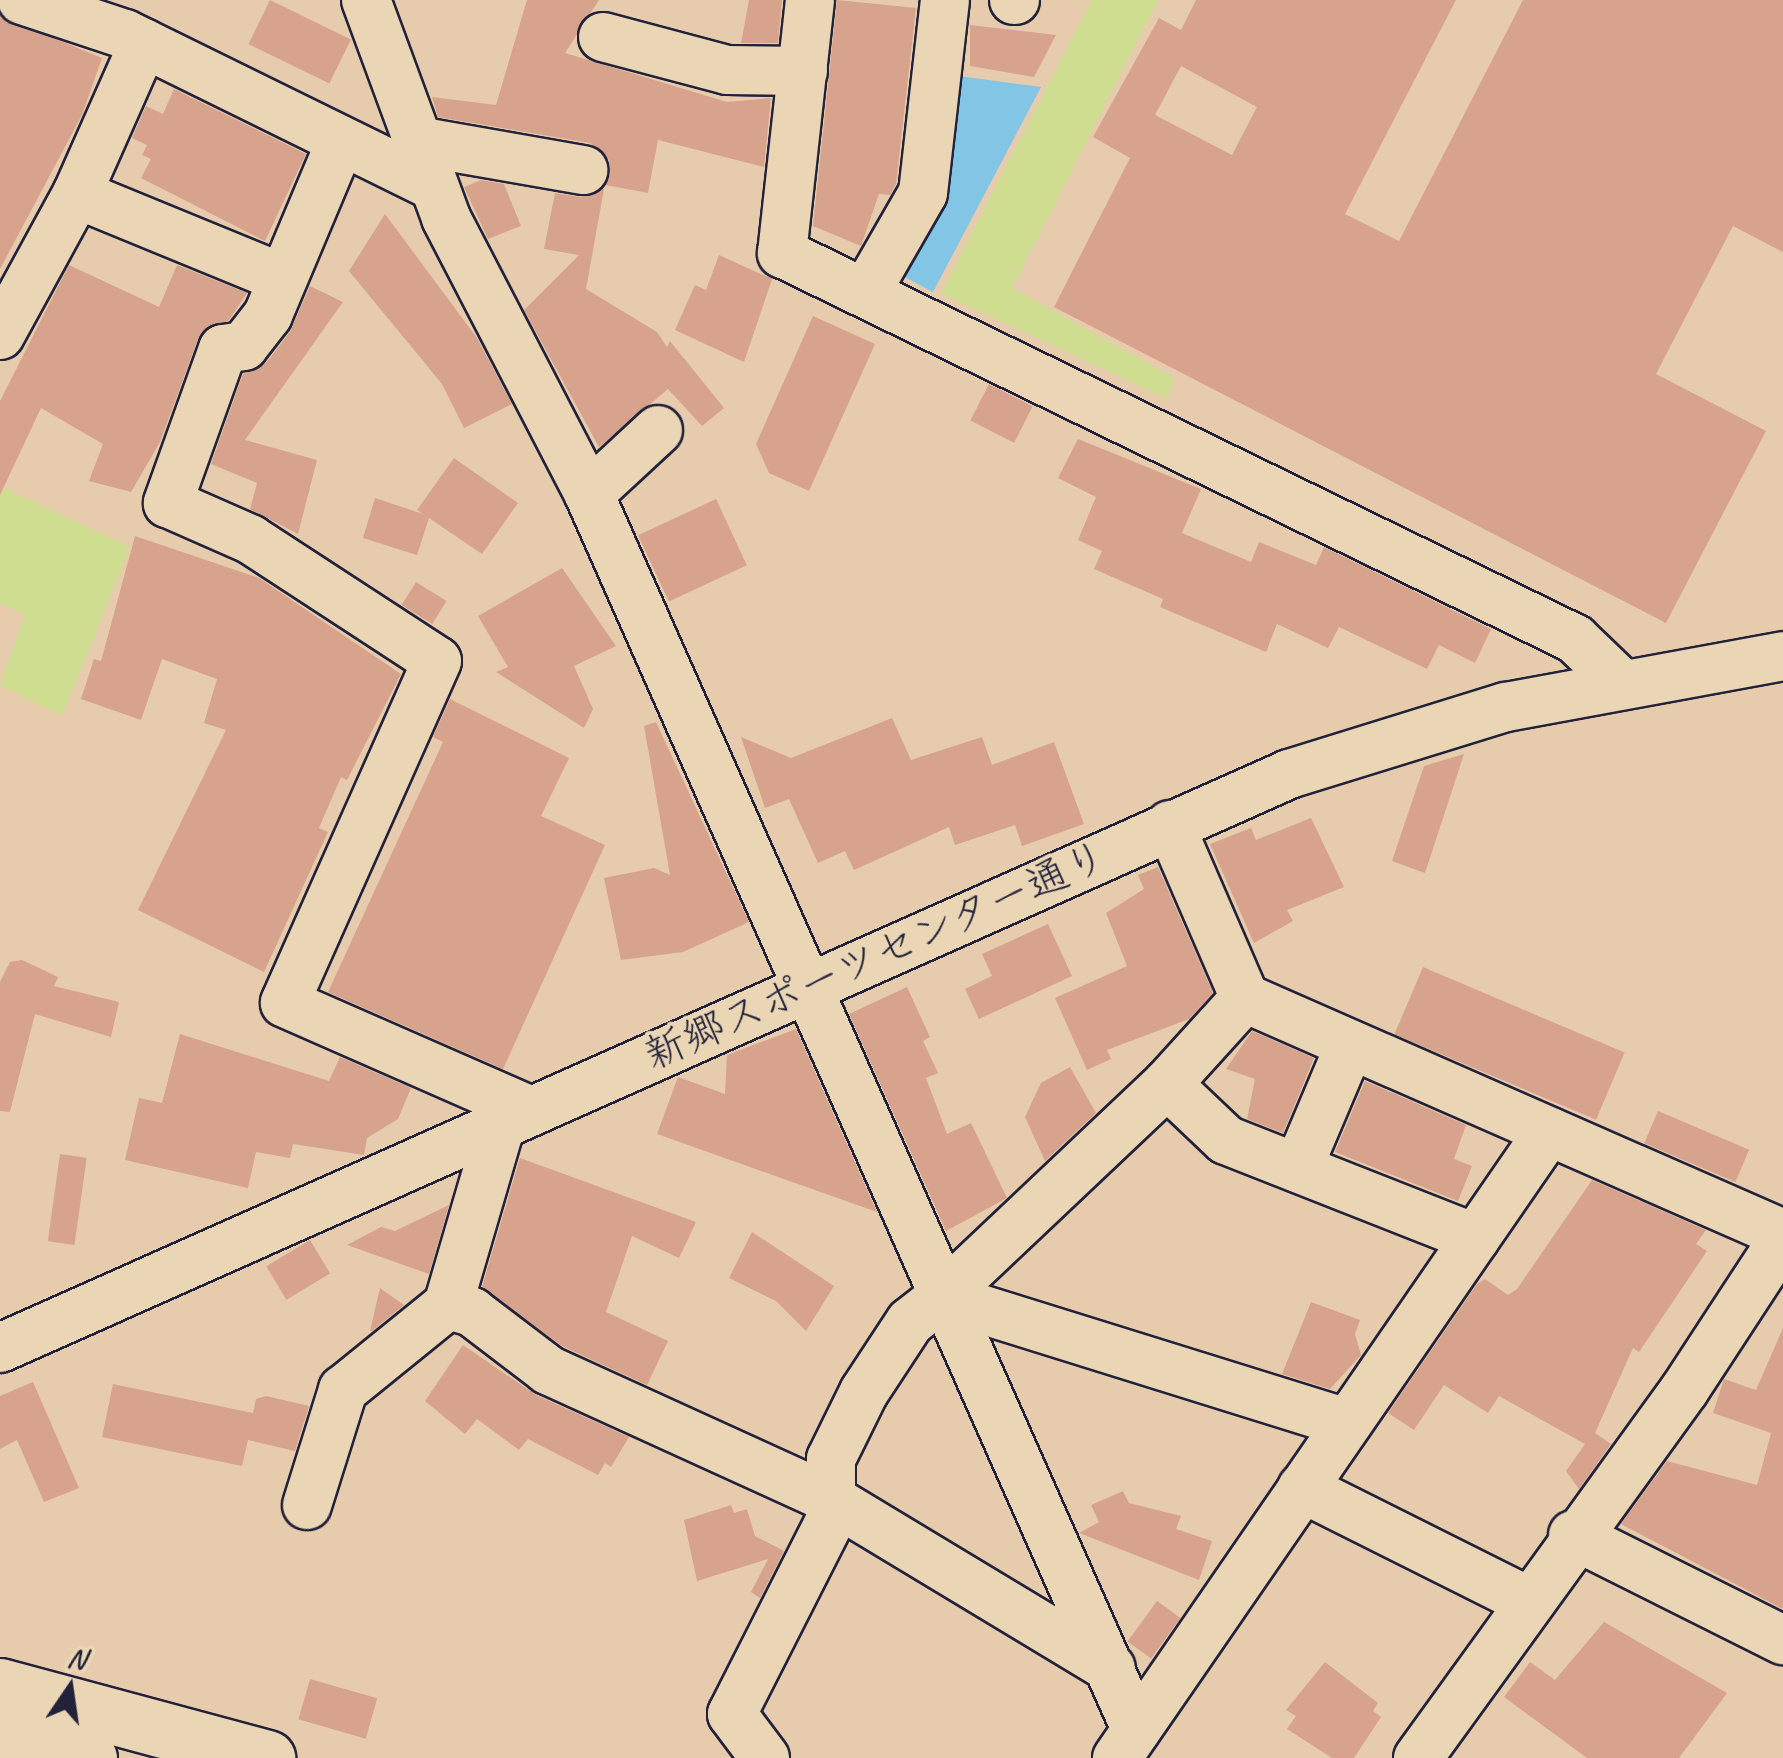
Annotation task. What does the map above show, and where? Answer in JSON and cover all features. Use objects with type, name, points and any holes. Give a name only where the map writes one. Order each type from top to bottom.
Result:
[{"type":"main road","points":[[0,1686],[267,1758]]},
{"type":"main road","points":[[0,1736],[90,1758]]},
{"type":"street","points":[[22,0],[136,26],[342,141],[434,186]]},
{"type":"street","points":[[366,0],[434,186],[589,494],[1110,1668],[1126,1743]]},
{"type":"street","points":[[810,0],[782,253],[1167,446],[1576,638],[1622,684]]},
{"type":"street","points":[[866,292],[923,193],[945,0]]},
{"type":"street","points":[[0,335],[77,194],[136,26]]},
{"type":"street","points":[[604,37],[727,70],[802,71]]},
{"type":"street","points":[[417,140],[584,170]]},
{"type":"street","points":[[307,1505],[343,1390],[448,1304],[516,1117],[285,1002],[438,662],[250,540],[168,503],[223,349],[244,346],[282,278],[342,141]]},
{"type":"street","points":[[77,194],[282,278]]},
{"type":"street","points":[[589,494],[658,430]]},
{"type":"street","name":"新郷スポーツセンター通り","points":[[0,1348],[1170,824],[1403,735],[1622,684],[1783,656]]},
{"type":"street","points":[[1170,824],[1245,998],[1783,1237],[1686,1389],[1573,1535],[1418,1758]]},
{"type":"street","points":[[765,1758],[732,1714],[831,1519],[831,1459],[864,1392],[910,1322],[1167,1084],[1245,998]]},
{"type":"street","points":[[1298,1168],[1350,1045]]},
{"type":"street","points":[[1167,1084],[1226,1140],[1475,1238]]},
{"type":"street","points":[[1126,1743],[1548,1131]]},
{"type":"street","points":[[942,1296],[1346,1423]]},
{"type":"street","points":[[448,1304],[472,1312],[548,1370],[829,1498],[1110,1668]]},
{"type":"street","points":[[1302,1488],[1528,1601]]},
{"type":"street","points":[[1573,1535],[1783,1640]]},
{"type":"green space","points":[[1092,0],[1158,0],[1012,288],[1174,378],[1168,399],[941,293]]},
{"type":"green space","points":[[0,486],[130,547],[62,716],[0,685],[25,615],[0,603]]},
{"type":"water","points":[[944,74],[1041,87],[933,292],[897,273]]},
{"type":"building","points":[[270,0],[351,39],[329,83],[249,44]]},
{"type":"building","points":[[527,0],[599,0],[565,53],[727,102],[771,98],[764,167],[658,140],[648,193],[606,185],[609,160],[590,143],[438,117],[432,97],[496,105]]},
{"type":"building","points":[[749,0],[782,0],[778,43],[741,43]]},
{"type":"building","points":[[837,0],[916,8],[896,184],[890,195],[879,194],[861,246],[813,226]]},
{"type":"building","points":[[1196,0],[1456,0],[1345,214],[1399,241],[1523,0],[1783,0],[1783,252],[1733,226],[1656,374],[1766,431],[1666,623],[1054,307],[1130,158],[1093,137],[1159,18],[1181,30]],"holes":[[[1181,66],[1257,107],[1232,155],[1155,115]]]},
{"type":"building","points":[[0,16],[102,58],[82,115],[0,269]]},
{"type":"building","points":[[970,25],[1056,35],[1034,77],[970,66]]},
{"type":"building","points":[[174,89],[306,154],[265,241],[141,178],[151,159],[142,155],[147,145],[132,138],[146,106],[163,114]]},
{"type":"building","points":[[481,180],[504,184],[521,226],[488,239],[464,187]]},
{"type":"building","points":[[604,189],[586,289],[657,332],[667,347],[670,341],[724,408],[702,426],[668,389],[599,447],[524,310],[579,255],[544,249],[555,193],[580,197]]},
{"type":"building","points":[[385,214],[477,338],[512,404],[464,428],[442,384],[349,271]]},
{"type":"building","points":[[719,255],[772,279],[744,362],[675,330],[695,285],[706,290]]},
{"type":"building","points":[[69,265],[159,307],[177,265],[247,293],[229,320],[198,339],[160,442],[131,492],[89,481],[103,444],[41,408],[0,495],[0,401]]},
{"type":"building","points":[[310,286],[343,302],[245,440],[317,460],[298,534],[250,509],[257,483],[211,464],[243,374],[266,363],[290,332]]},
{"type":"building","points":[[813,316],[875,344],[809,491],[769,473],[756,444]]},
{"type":"building","points":[[989,384],[1033,406],[1014,443],[970,421]]},
{"type":"building","points":[[1078,439],[1201,489],[1182,533],[1251,562],[1259,542],[1316,565],[1324,547],[1491,629],[1475,663],[1439,645],[1427,669],[1339,627],[1328,648],[1277,624],[1266,652],[1160,607],[1163,599],[1094,569],[1102,551],[1078,540],[1096,497],[1058,478]]},
{"type":"building","points":[[454,458],[518,503],[482,554],[429,518],[417,555],[363,538],[375,498],[423,514],[417,510]]},
{"type":"building","points":[[716,499],[747,565],[669,602],[638,535]]},
{"type":"building","points":[[135,536],[259,578],[401,674],[347,780],[341,777],[319,828],[328,832],[264,972],[138,910],[226,730],[204,723],[217,679],[162,659],[141,720],[81,699],[94,659],[101,661]]},
{"type":"building","points":[[562,568],[616,646],[574,666],[593,709],[584,728],[496,672],[508,667],[478,616]]},
{"type":"building","points":[[416,582],[447,601],[432,624],[402,605]]},
{"type":"building","points":[[450,699],[569,758],[541,816],[605,845],[503,1069],[328,992],[443,742],[433,737]]},
{"type":"building","points":[[892,718],[911,760],[982,737],[992,765],[1054,742],[1084,824],[1022,846],[1015,825],[955,845],[949,827],[854,870],[845,851],[818,863],[789,799],[765,808],[741,737],[791,758]]},
{"type":"building","points":[[656,722],[749,922],[683,952],[621,960],[604,878],[654,868],[670,875],[644,726]]},
{"type":"building","points":[[1464,754],[1425,873],[1392,861],[1424,766]]},
{"type":"building","points":[[1311,818],[1344,887],[1287,910],[1293,921],[1254,943],[1210,844],[1251,828],[1256,840]]},
{"type":"building","points":[[1158,867],[1213,993],[1189,1019],[1107,1050],[1111,1059],[1087,1070],[1055,998],[1127,966],[1106,913],[1144,889],[1138,875]]},
{"type":"building","points":[[1048,924],[1072,976],[979,1019],[965,989],[992,976],[982,954]]},
{"type":"building","points":[[22,960],[58,977],[54,986],[119,1002],[111,1037],[35,1014],[10,1112],[0,1111],[0,982],[10,962]]},
{"type":"building","points":[[1423,967],[1625,1053],[1596,1120],[1394,1034]]},
{"type":"building","points":[[907,987],[930,1037],[923,1041],[938,1073],[926,1078],[947,1134],[971,1123],[1007,1198],[946,1231],[849,1014]]},
{"type":"building","points":[[796,1029],[877,1212],[657,1134],[678,1077],[725,1094],[727,1055]]},
{"type":"building","points":[[1252,1031],[1314,1058],[1283,1133],[1247,1119],[1255,1079],[1226,1069]]},
{"type":"building","points":[[180,1034],[329,1081],[340,1057],[411,1088],[398,1119],[367,1138],[364,1155],[293,1144],[290,1158],[256,1152],[248,1188],[125,1160],[139,1098],[162,1103]]},
{"type":"building","points":[[1070,1067],[1096,1113],[1045,1161],[1025,1117],[1041,1083]]},
{"type":"building","points":[[1365,1081],[1466,1125],[1454,1159],[1472,1166],[1458,1201],[1335,1152]]},
{"type":"building","points":[[1658,1111],[1749,1150],[1735,1182],[1644,1143]]},
{"type":"building","points":[[60,1154],[87,1158],[74,1245],[48,1241]]},
{"type":"building","points":[[520,1158],[696,1222],[679,1258],[632,1236],[606,1312],[668,1341],[647,1385],[562,1346],[482,1287]]},
{"type":"building","points":[[1592,1180],[1706,1230],[1696,1244],[1707,1251],[1639,1352],[1633,1348],[1595,1433],[1611,1444],[1579,1489],[1566,1471],[1585,1444],[1499,1396],[1488,1413],[1444,1385],[1414,1430],[1388,1413],[1477,1284],[1485,1279],[1508,1295],[1517,1289]]},
{"type":"building","points":[[449,1205],[429,1274],[347,1245],[381,1227],[395,1231]]},
{"type":"building","points":[[752,1232],[834,1286],[806,1331],[776,1301],[729,1278]]},
{"type":"building","points":[[310,1240],[330,1273],[286,1300],[266,1266]]},
{"type":"building","points":[[380,1288],[404,1305],[370,1331]]},
{"type":"building","points":[[1311,1302],[1360,1320],[1355,1334],[1361,1355],[1330,1389],[1282,1374]]},
{"type":"building","points":[[1783,1328],[1783,1609],[1621,1524],[1667,1461],[1757,1485],[1771,1433],[1713,1413],[1724,1379],[1756,1390]]},
{"type":"building","points":[[463,1345],[536,1395],[629,1437],[611,1467],[605,1463],[598,1475],[528,1439],[519,1450],[477,1419],[465,1434],[425,1401]]},
{"type":"building","points":[[33,1382],[79,1488],[44,1502],[17,1440],[0,1449],[0,1396]]},
{"type":"building","points":[[113,1384],[253,1413],[256,1399],[266,1396],[309,1406],[295,1451],[248,1440],[242,1466],[102,1437]]},
{"type":"building","points":[[1123,1491],[1129,1503],[1181,1516],[1176,1529],[1212,1541],[1199,1580],[1079,1533],[1099,1522],[1091,1505]]},
{"type":"building","points":[[731,1505],[734,1513],[747,1509],[755,1536],[784,1551],[760,1598],[751,1592],[768,1559],[697,1581],[684,1520]]},
{"type":"building","points":[[1157,1601],[1180,1618],[1151,1658],[1128,1641]]},
{"type":"building","points":[[1604,1622],[1727,1693],[1679,1758],[1587,1758],[1504,1697],[1530,1662],[1555,1680]]},
{"type":"building","points":[[1325,1662],[1378,1703],[1373,1711],[1381,1717],[1354,1758],[1332,1758],[1287,1729],[1296,1716],[1286,1710]]},
{"type":"building","points":[[310,1679],[377,1698],[366,1739],[298,1719]]}]
